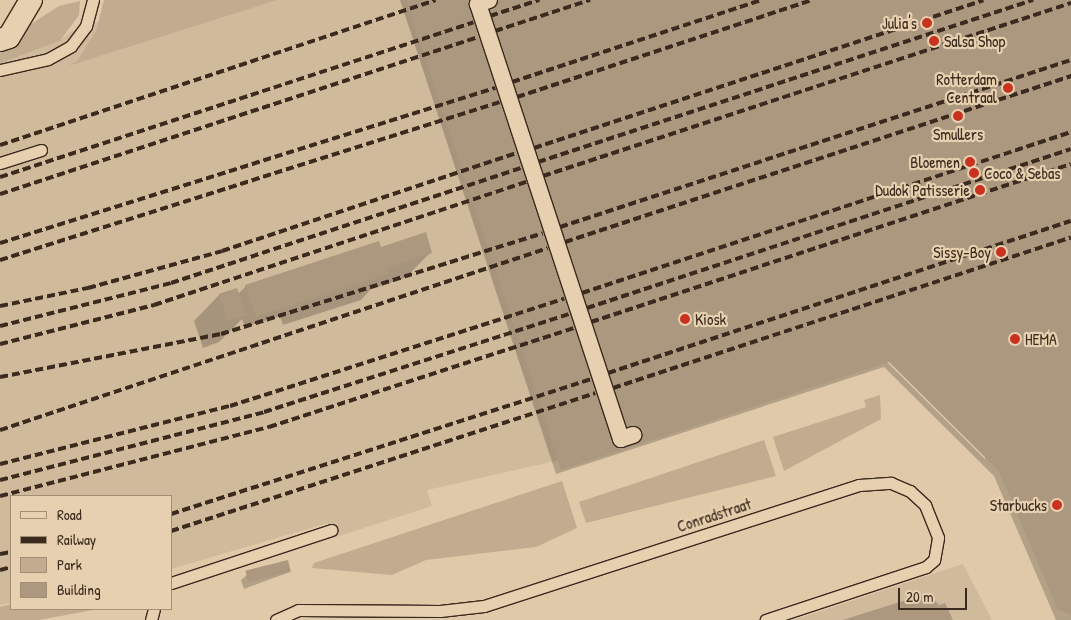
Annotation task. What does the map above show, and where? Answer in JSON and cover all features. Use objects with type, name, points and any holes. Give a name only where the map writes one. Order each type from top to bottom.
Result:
[{"type":"street","points":[[0,40],[9,37],[31,0]]},
{"type":"street","points":[[489,0],[478,4],[615,421],[621,439],[633,435]]},
{"type":"lane","points":[[0,70],[48,59],[71,46],[90,18],[93,0]]},
{"type":"lane","points":[[0,164],[41,150]]},
{"type":"lane","name":"Conradstraat","points":[[276,620],[298,610],[440,611],[484,606],[859,485],[892,483],[910,491],[924,505],[938,538],[934,560],[926,567],[766,620]]},
{"type":"lane","points":[[172,583],[331,530]]},
{"type":"shaded area","points":[[170,0],[1071,0],[613,448],[427,490],[432,506],[333,538],[328,523],[172,569],[172,495],[10,495],[10,603],[0,605],[0,60],[60,41],[70,32]]},
{"type":"shaded area","points":[[963,564],[992,620],[794,620]]},
{"type":"green space","points":[[104,0],[277,0],[68,66],[77,61],[96,31]]},
{"type":"green space","points":[[80,1],[79,15],[60,41],[0,63],[0,44],[59,6]]},
{"type":"green space","points":[[880,395],[881,419],[784,471],[773,437],[866,407],[864,400]]},
{"type":"green space","points":[[764,440],[776,476],[586,523],[579,502]]},
{"type":"green space","points":[[562,481],[577,528],[536,547],[426,560],[392,575],[312,568],[314,563]]},
{"type":"green space","points":[[10,604],[10,610],[93,610],[39,620],[0,620],[0,607]]},
{"type":"building","name":"Rotterdam Centraal","points":[[406,0],[1071,0],[1071,615],[1058,610],[999,471],[889,362],[561,470]]},
{"type":"building","points":[[426,232],[432,253],[386,268],[389,274],[256,317],[245,285],[379,241],[381,247]]},
{"type":"building","points":[[237,288],[246,316],[228,321],[219,294]]},
{"type":"building","points":[[288,560],[291,572],[248,582],[245,571]]},
{"type":"building","points":[[928,593],[939,605],[945,603],[953,620],[843,620]]},
{"type":"railway","points":[[0,145],[435,0]]},
{"type":"railway","points":[[490,16],[539,0]]},
{"type":"railway","points":[[495,31],[590,0]]},
{"type":"railway","points":[[512,82],[761,0]]},
{"type":"railway","points":[[517,97],[812,0]]},
{"type":"railway","points":[[534,148],[983,0]]},
{"type":"railway","points":[[538,162],[1033,0]]},
{"type":"railway","points":[[543,176],[1071,3]]},
{"type":"railway","points":[[0,177],[473,22]]},
{"type":"railway","points":[[0,194],[478,37]]},
{"type":"railway","points":[[560,227],[1071,60]]},
{"type":"railway","points":[[565,242],[1071,76]]},
{"type":"railway","points":[[0,243],[495,88]]},
{"type":"railway","points":[[0,260],[500,102]]},
{"type":"railway","points":[[582,293],[1071,132]]},
{"type":"railway","points":[[587,308],[1071,149]]},
{"type":"railway","points":[[0,306],[88,288],[222,251],[516,153]]},
{"type":"railway","points":[[591,322],[1071,164]]},
{"type":"railway","points":[[0,326],[171,283],[521,168]]},
{"type":"railway","points":[[0,344],[154,305],[526,182]]},
{"type":"railway","points":[[608,373],[1071,221]]},
{"type":"railway","points":[[0,377],[221,334],[543,233]]},
{"type":"railway","points":[[613,388],[1071,237]]},
{"type":"railway","points":[[0,430],[548,248]]},
{"type":"railway","points":[[0,464],[230,406],[564,299]]},
{"type":"railway","points":[[0,480],[264,412],[569,314]]},
{"type":"railway","points":[[0,496],[269,427],[574,328]]},
{"type":"railway","points":[[172,514],[591,379]]},
{"type":"railway","points":[[172,531],[595,393]]},
{"type":"railway","points":[[0,554],[10,552]]},
{"type":"railway","points":[[0,570],[10,567]]},
{"type":"place","name":"Julia's","points":[[927,23]]},
{"type":"place","name":"Salsa Shop","points":[[934,41]]},
{"type":"place","name":"Rotterdam Centraal","points":[[1008,88]]},
{"type":"place","name":"Smullers","points":[[958,116]]},
{"type":"place","name":"Bloemen","points":[[970,162]]},
{"type":"place","name":"Coco & Sebas","points":[[974,173]]},
{"type":"place","name":"Dudok Patisserie","points":[[980,190]]},
{"type":"place","name":"Sissy-Boy","points":[[1001,252]]},
{"type":"place","name":"Kiosk","points":[[685,319]]},
{"type":"place","name":"HEMA","points":[[1015,339]]},
{"type":"place","name":"Starbucks","points":[[1057,505]]}]
